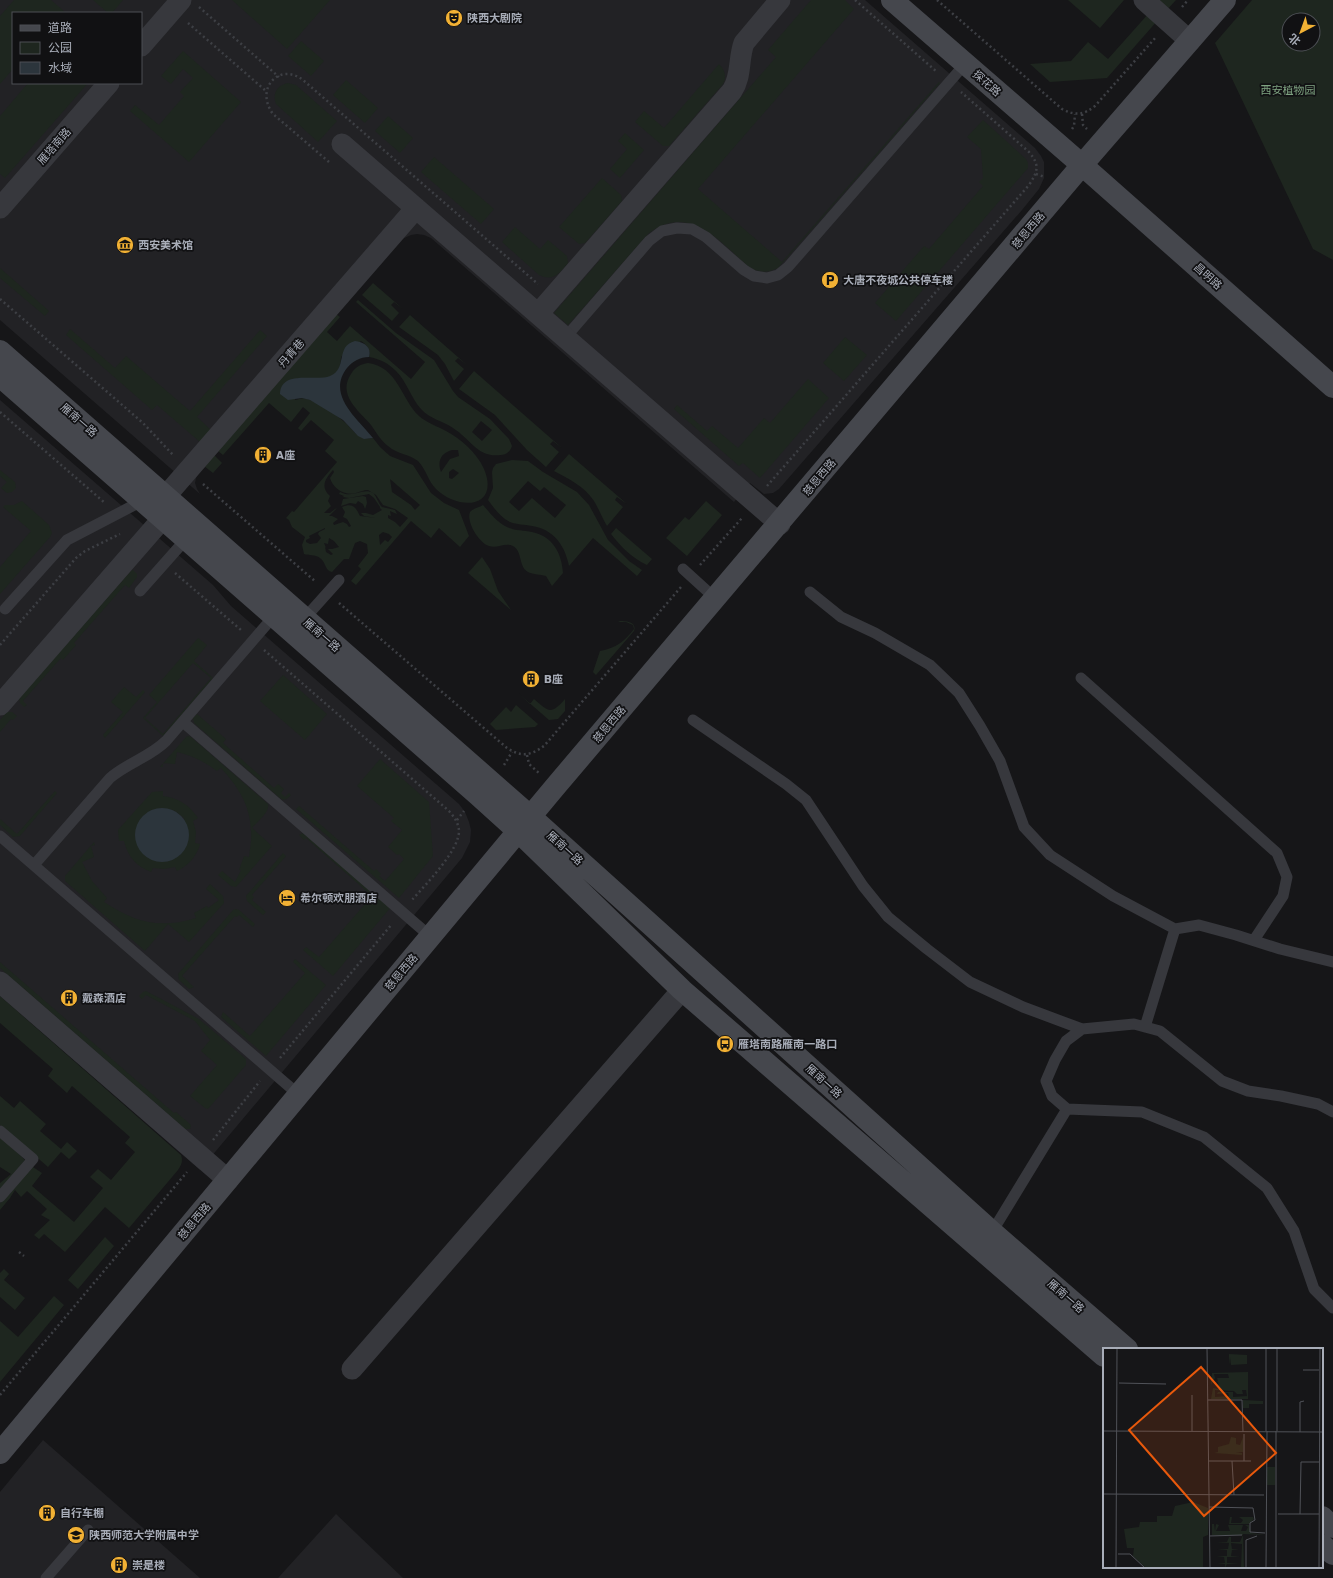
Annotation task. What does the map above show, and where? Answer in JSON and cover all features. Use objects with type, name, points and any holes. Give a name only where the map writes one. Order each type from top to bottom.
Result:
[{"type":"main road","name":"探花路","points":[[892,0],[1082,166]]},
{"type":"main road","name":"慈恩西路","points":[[0,1453],[525,824],[1082,166],[1225,0]]},
{"type":"main road","name":"昌明路","points":[[1082,166],[1333,388]]},
{"type":"main road","name":"雁南一路","points":[[0,351],[164,507],[304,619],[525,824],[682,990],[1103,1355]]},
{"type":"main road","name":"雁南一路","points":[[0,376],[142,500],[164,507],[186,538],[274,616],[525,824],[1126,1348]]},
{"type":"main road","points":[[1323,1518],[1333,1527]]},
{"type":"main road","points":[[1323,1546],[1333,1554]]},
{"type":"street","points":[[538,314],[732,91],[739,77],[741,51],[744,43],[780,0]]},
{"type":"street","points":[[1144,0],[1190,41]]},
{"type":"street","points":[[142,45],[183,5]]},
{"type":"street","name":"雁塔南路","points":[[0,208],[108,84]]},
{"type":"street","points":[[342,144],[780,524]]},
{"type":"street","name":"丹青巷","points":[[0,705],[164,507],[188,470],[416,208]]},
{"type":"street","points":[[0,982],[228,1180]]},
{"type":"street","points":[[352,1369],[682,990]]},
{"type":"lane","points":[[565,338],[649,241],[662,231],[677,228],[692,229],[706,237],[744,270],[754,276],[766,278],[778,275],[788,268],[965,64]]},
{"type":"lane","points":[[5,609],[62,543],[76,533],[142,500]]},
{"type":"lane","points":[[140,591],[186,538]]},
{"type":"lane","points":[[687,573],[716,598]]},
{"type":"lane","points":[[304,619],[339,580]]},
{"type":"lane","points":[[810,592],[841,617],[875,633],[930,665],[959,693],[1000,761],[1024,827],[1050,855],[1113,896],[1175,929],[1199,925],[1254,940],[1280,949],[1333,962]]},
{"type":"lane","points":[[34,865],[110,778],[155,750],[166,741],[274,616]]},
{"type":"lane","points":[[1081,678],[1277,852],[1287,877],[1283,896],[1254,940]]},
{"type":"lane","points":[[693,720],[786,784],[806,800],[863,886],[888,917],[970,982],[1023,1007],[1082,1029],[1134,1024],[1160,1031],[1222,1081],[1248,1091],[1318,1104],[1333,1112]]},
{"type":"lane","points":[[183,722],[431,937]]},
{"type":"lane","points":[[0,836],[299,1095]]},
{"type":"lane","points":[[1145,1027],[1175,929]]},
{"type":"lane","points":[[1082,1029],[1066,1040],[1055,1060],[1046,1082],[1052,1096],[1067,1109],[1142,1112],[1204,1137],[1267,1188],[1294,1231],[1314,1289],[1333,1308]]},
{"type":"lane","points":[[992,1232],[1067,1109]]},
{"type":"lane","points":[[0,1131],[33,1159],[0,1197]]},
{"type":"lane","points":[[46,1578],[88,1530]]},
{"type":"path","points":[[0,299],[143,423],[188,470],[507,748],[516,753],[527,754],[536,752],[544,746],[687,573],[754,502],[1029,185],[1035,176],[1037,168],[1036,159],[1029,152],[855,0]]},
{"type":"path","points":[[937,0],[1062,109],[1070,113],[1079,114],[1088,112],[1095,106],[1188,0]]},
{"type":"path","points":[[183,5],[279,76]]},
{"type":"path","points":[[183,5],[266,91]]},
{"type":"path","points":[[0,412],[117,513]]},
{"type":"path","points":[[0,645],[76,558],[85,551],[126,531]]},
{"type":"path","points":[[165,563],[244,633]]},
{"type":"path","points":[[0,1395],[452,852],[458,842],[459,831],[456,820],[449,811],[262,649]]},
{"type":"path","points":[[19,1252],[24,1256]]},
{"type":"shaded area","points":[[0,0],[865,0],[1035,148],[1044,162],[1044,178],[1039,189],[1022,210],[779,489],[773,493],[764,494],[750,483],[734,502],[431,238],[417,234],[402,239],[199,472],[195,483],[200,494],[0,320]]},
{"type":"shaded area","points":[[0,400],[213,585],[231,606],[459,804],[465,812],[469,822],[471,830],[470,842],[462,858],[200,1170],[0,996]]},
{"type":"shaded area","name":"陕西师范大学附属中学","points":[[43,1440],[200,1578],[0,1578],[0,1492]]},
{"type":"shaded area","points":[[336,1514],[403,1578],[278,1578]]},
{"type":"green space","points":[[14,0],[51,0],[65,12],[12,12],[12,70],[0,84],[0,16]]},
{"type":"green space","points":[[93,0],[123,0],[113,12],[107,12]]},
{"type":"green space","points":[[232,0],[330,0],[287,49]]},
{"type":"green space","points":[[811,0],[845,0],[854,9],[698,189],[782,262],[939,82],[940,83],[778,268],[764,272],[749,267],[715,237],[703,229],[690,224],[677,222],[663,225],[648,234],[568,325],[554,313],[776,57],[768,50]]},
{"type":"green space","points":[[1068,0],[1124,0],[1100,28]]},
{"type":"green space","points":[[1154,0],[1176,0],[1166,11]]},
{"type":"green space","name":"西安植物园","points":[[1252,0],[1333,0],[1333,260],[1313,249],[1215,43]]},
{"type":"green space","points":[[1149,13],[1158,20],[1107,78],[1050,82],[1030,64],[1071,61],[1088,42],[1108,59]]},
{"type":"green space","points":[[301,41],[324,61],[311,76],[288,56]]},
{"type":"green space","points":[[183,51],[241,102],[189,162],[130,111],[135,105],[159,125],[184,96],[180,92],[193,78],[183,69],[171,84],[161,76]]},
{"type":"green space","points":[[719,64],[725,74],[723,84],[669,146],[663,146],[635,122],[644,111],[664,128]]},
{"type":"green space","points":[[346,80],[378,108],[365,123],[333,95]]},
{"type":"green space","points":[[288,83],[296,85],[337,121],[318,142],[276,104],[276,90]]},
{"type":"green space","points":[[27,84],[87,84],[5,178],[0,174],[0,116]]},
{"type":"green space","points":[[388,116],[413,138],[400,153],[375,131]]},
{"type":"green space","points":[[983,120],[1026,159],[1028,168],[896,321],[875,303],[924,246],[929,249],[983,186],[979,182],[983,178],[981,149],[967,137]]},
{"type":"green space","points":[[625,133],[644,150],[620,178],[610,169],[627,149],[618,141]]},
{"type":"green space","points":[[434,157],[494,209],[481,224],[421,172]]},
{"type":"green space","points":[[602,178],[621,195],[622,201],[585,243],[579,244],[559,227]]},
{"type":"green space","points":[[515,227],[540,249],[548,240],[567,256],[568,263],[559,273],[552,277],[544,277],[539,275],[502,242]]},
{"type":"green space","points":[[0,268],[49,311],[45,316],[0,278]]},
{"type":"green space","points":[[373,283],[403,309],[394,302],[391,305],[399,313],[392,321],[362,295]]},
{"type":"green space","points":[[358,300],[396,333],[434,360],[458,397],[490,419],[509,439],[512,446],[507,453],[503,455],[486,454],[480,451],[453,428],[428,415],[414,400],[400,375],[384,362],[369,357],[368,348],[361,341],[341,357],[340,366],[337,372],[332,376],[326,378],[297,378],[295,400],[306,398],[312,400],[346,423],[359,436],[363,438],[373,438],[390,456],[413,465],[431,493],[444,503],[459,510],[469,536],[460,547],[439,528],[431,538],[411,521],[356,585],[351,581],[361,569],[358,566],[368,553],[367,544],[360,541],[355,543],[349,559],[344,559],[332,572],[320,558],[304,554],[302,545],[305,537],[292,527],[289,520],[286,518],[292,511],[294,512],[337,462],[325,451],[334,440],[311,420],[301,431],[298,428],[310,413],[303,407],[291,422],[269,403],[223,455],[218,451],[336,314],[340,317],[327,332],[337,341],[350,326],[411,379],[425,362],[356,302]],"holes":[[[481,421],[492,430],[482,441],[472,432]],[[333,470],[334,472],[330,478],[332,482],[340,491],[352,494],[340,492],[339,494],[344,496],[343,497],[349,498],[369,494],[374,498],[382,510],[373,515],[361,513],[364,516],[376,518],[360,516],[354,507],[349,505],[342,507],[345,512],[343,517],[347,519],[351,526],[349,527],[343,522],[334,525],[333,523],[338,519],[329,516],[337,508],[330,513],[324,513],[331,506],[328,501],[330,496],[324,486]],[[390,479],[420,505],[415,510],[411,505],[392,492]],[[365,490],[372,493],[365,491],[354,494],[352,494]],[[373,493],[383,505],[395,509],[408,518],[400,527],[388,518],[388,515],[391,516],[390,511],[397,514],[395,510],[382,507]],[[325,528],[319,532],[318,534],[321,538],[317,543],[310,544],[306,542],[306,540],[310,538],[309,536]],[[383,532],[392,537],[388,542],[385,540],[380,545],[379,535]],[[329,538],[339,547],[328,549],[333,554],[331,555],[326,552],[324,543],[328,544]]]},
{"type":"green space","points":[[410,315],[467,365],[458,358],[455,361],[464,369],[454,381],[445,364],[438,355],[399,327]]},
{"type":"green space","points":[[70,329],[115,368],[126,356],[190,411],[260,330],[267,336],[197,417],[211,430],[200,442],[157,405],[152,410],[66,335]]},
{"type":"green space","points":[[845,337],[867,355],[844,381],[823,363]]},
{"type":"green space","points":[[368,363],[378,366],[393,377],[419,416],[429,423],[452,434],[473,452],[484,469],[488,482],[487,491],[482,498],[475,502],[466,503],[456,501],[446,496],[433,486],[418,461],[395,451],[383,442],[371,425],[351,402],[348,396],[347,382],[351,374],[356,368]],"holes":[[[452,450],[458,450],[459,456],[450,459],[441,472],[439,464],[441,458],[445,453]],[[453,469],[459,473],[452,479],[449,478],[449,472]]]},
{"type":"green space","points":[[474,371],[562,448],[553,441],[550,444],[559,452],[546,467],[527,450],[495,415],[459,389]]},
{"type":"green space","points":[[808,379],[829,398],[760,478],[743,463],[739,466],[674,409],[677,405],[707,431],[712,426],[738,448],[764,418],[770,423]]},
{"type":"green space","points":[[569,454],[627,504],[617,497],[615,500],[623,507],[607,526],[594,501],[586,491],[576,483],[554,471]]},
{"type":"green space","points":[[214,455],[222,463],[213,473],[204,466]]},
{"type":"green space","points":[[512,460],[528,461],[543,472],[577,492],[589,505],[608,540],[629,561],[642,570],[637,576],[593,538],[569,566],[561,545],[552,534],[539,528],[529,525],[515,524],[506,520],[488,500],[493,488],[492,472],[496,464]],"holes":[[[528,481],[540,491],[544,487],[566,505],[555,518],[532,498],[519,511],[509,502]]]},
{"type":"green space","points":[[0,470],[15,482],[16,488],[12,492],[7,493],[1,488],[7,482],[0,476]]},
{"type":"green space","points":[[363,496],[366,497],[367,503],[365,509],[363,504],[358,501],[356,504],[350,503],[341,506],[343,499]]},
{"type":"green space","points":[[22,501],[49,525],[52,533],[0,594],[0,567],[31,531],[3,507],[5,505],[14,505]]},
{"type":"green space","points":[[706,501],[722,515],[687,556],[666,538],[685,517],[689,520]]},
{"type":"green space","points":[[483,505],[496,519],[508,528],[539,534],[546,537],[551,542],[561,559],[563,573],[552,586],[546,576],[530,573],[525,569],[521,563],[518,552],[513,546],[507,545],[492,547],[481,541],[474,532],[469,516],[471,511]]},
{"type":"green space","points":[[616,528],[652,559],[647,565],[632,556],[615,539],[611,534]]},
{"type":"green space","points":[[482,557],[490,569],[498,591],[511,610],[468,573]]},
{"type":"green space","points":[[133,570],[137,574],[137,577],[129,588],[125,585],[74,643],[76,645],[63,660],[61,658],[23,701],[27,705],[24,707],[20,703],[19,698]]},
{"type":"green space","points":[[620,621],[628,622],[633,624],[635,628],[634,631],[596,675],[593,672],[600,651],[611,648],[620,643],[634,629],[633,625],[626,622],[618,622]]},
{"type":"green space","points":[[198,638],[207,645],[194,661],[213,678],[163,736],[143,718],[157,702],[149,695]],"holes":[[[193,663],[211,678],[163,734],[145,718]]]},
{"type":"green space","points":[[283,675],[327,714],[305,740],[260,701]]},
{"type":"green space","points":[[124,687],[136,697],[143,690],[145,692],[105,738],[103,735],[123,712],[111,702]]},
{"type":"green space","points":[[534,699],[543,707],[550,710],[556,708],[565,699],[565,711],[558,719],[549,720],[530,704]]},
{"type":"green space","points":[[516,705],[538,724],[535,727],[496,730],[490,724],[506,707],[511,712]]},
{"type":"green space","points":[[7,712],[12,712],[17,716],[13,720],[11,719],[0,732],[0,720]]},
{"type":"green space","points":[[197,714],[226,739],[223,743],[274,788],[278,784],[284,789],[281,793],[285,797],[289,793],[291,795],[286,799],[281,799],[194,723],[193,718]]},
{"type":"green space","points":[[186,737],[191,737],[268,804],[265,814],[252,828],[272,846],[236,887],[231,886],[218,875],[222,871],[235,882],[241,870],[239,870],[244,856],[249,857],[251,837],[250,821],[246,804],[238,789],[221,768],[217,771],[188,755],[177,752],[175,764],[163,763]]},
{"type":"green space","points":[[380,759],[429,802],[433,856],[399,898],[296,809],[299,806],[374,871],[376,869],[381,874],[379,876],[385,881],[404,859],[388,847],[402,830],[391,821],[394,818],[357,786]]},
{"type":"green space","points":[[55,791],[57,793],[20,836],[13,837],[0,825],[0,819],[17,834]]},
{"type":"green space","points":[[163,791],[163,796],[179,800],[191,809],[198,818],[193,821],[196,832],[195,843],[200,844],[199,848],[192,860],[177,871],[175,867],[164,869],[153,868],[151,872],[146,870],[133,860],[124,841],[119,841],[118,830],[152,792]],"holes":[[[160,808],[175,811],[184,818],[185,848],[179,856]]]},
{"type":"green space","points":[[303,833],[391,907],[333,976],[303,950],[306,947],[319,957],[372,896],[306,838],[304,840],[299,835]]},
{"type":"green space","points":[[94,842],[95,845],[91,846],[94,857],[82,862],[92,881],[107,898],[104,902],[128,915],[152,923],[177,922],[196,918],[194,913],[207,906],[208,908],[219,900],[206,889],[210,884],[223,896],[224,903],[189,942],[168,924],[145,951],[65,881],[65,876]]},
{"type":"green space","points":[[283,853],[286,856],[252,895],[254,897],[252,900],[266,912],[263,915],[247,901],[246,896]]},
{"type":"green space","points":[[236,909],[255,924],[253,927],[239,915],[237,917],[235,916],[182,976],[194,987],[189,989],[179,980],[178,974],[233,910]]},
{"type":"green space","points":[[295,959],[326,985],[266,1056],[221,1017],[223,1012],[250,1036],[305,973],[293,962]]},
{"type":"green space","points":[[0,962],[174,1113],[176,1112],[191,1125],[190,1129],[185,1129],[0,968]]},
{"type":"green space","points":[[146,991],[199,1019],[246,1059],[246,1065],[208,1109],[190,1096],[217,1065],[201,1051],[210,1040],[195,1021],[146,995],[142,999],[139,996]]},
{"type":"green space","points":[[0,996],[181,1155],[182,1162],[178,1170],[129,1228],[105,1207],[65,1252],[44,1234],[39,1239],[34,1235],[50,1220],[41,1215],[47,1209],[27,1191],[21,1197],[15,1190],[0,1210],[0,1203],[33,1167],[42,1173],[32,1186],[74,1222],[103,1188],[90,1177],[98,1169],[111,1180],[135,1152],[125,1143],[130,1137],[72,1086],[67,1093],[48,1076],[53,1069],[0,1023]]},
{"type":"green space","points":[[0,1096],[14,1108],[20,1101],[46,1124],[40,1131],[61,1149],[67,1142],[77,1151],[69,1159],[61,1152],[48,1167],[0,1125]]},
{"type":"green space","points":[[0,1136],[25,1160],[0,1191],[0,1183],[11,1174],[0,1167]]},
{"type":"green space","points":[[105,1237],[114,1246],[78,1289],[68,1280]]},
{"type":"green space","points":[[4,1269],[9,1274],[4,1280],[25,1298],[15,1310],[0,1297],[0,1273]]},
{"type":"green space","points":[[54,1296],[64,1305],[0,1382],[0,1321],[18,1337]]},
{"type":"water","points":[[355,341],[368,348],[370,353],[369,357],[354,361],[347,368],[341,378],[340,388],[346,406],[373,438],[364,439],[358,436],[343,420],[310,400],[302,398],[288,400],[280,394],[282,386],[286,381],[300,378],[324,377],[335,373],[341,363],[345,348]]},
{"type":"water","points":[[162,808],[172,810],[181,816],[187,825],[189,835],[187,845],[181,854],[172,860],[162,862],[152,860],[143,854],[137,845],[135,835],[137,825],[143,816],[152,810]]},
{"type":"place","name":"陕西大剧院","points":[[454,18]]},
{"type":"place","name":"西安美术馆","points":[[125,245]]},
{"type":"place","name":"大唐不夜城公共停车楼","points":[[830,280]]},
{"type":"place","name":"A座","points":[[263,455]]},
{"type":"place","name":"B座","points":[[531,679]]},
{"type":"place","name":"希尔顿欢朋酒店","points":[[287,898]]},
{"type":"place","name":"戴森酒店","points":[[69,998]]},
{"type":"place","name":"雁塔南路雁南一路口","points":[[725,1044]]},
{"type":"place","name":"自行车棚","points":[[47,1513]]},
{"type":"place","name":"陕西师范大学附属中学","points":[[76,1535]]},
{"type":"place","name":"崇是楼","points":[[119,1565]]}]
